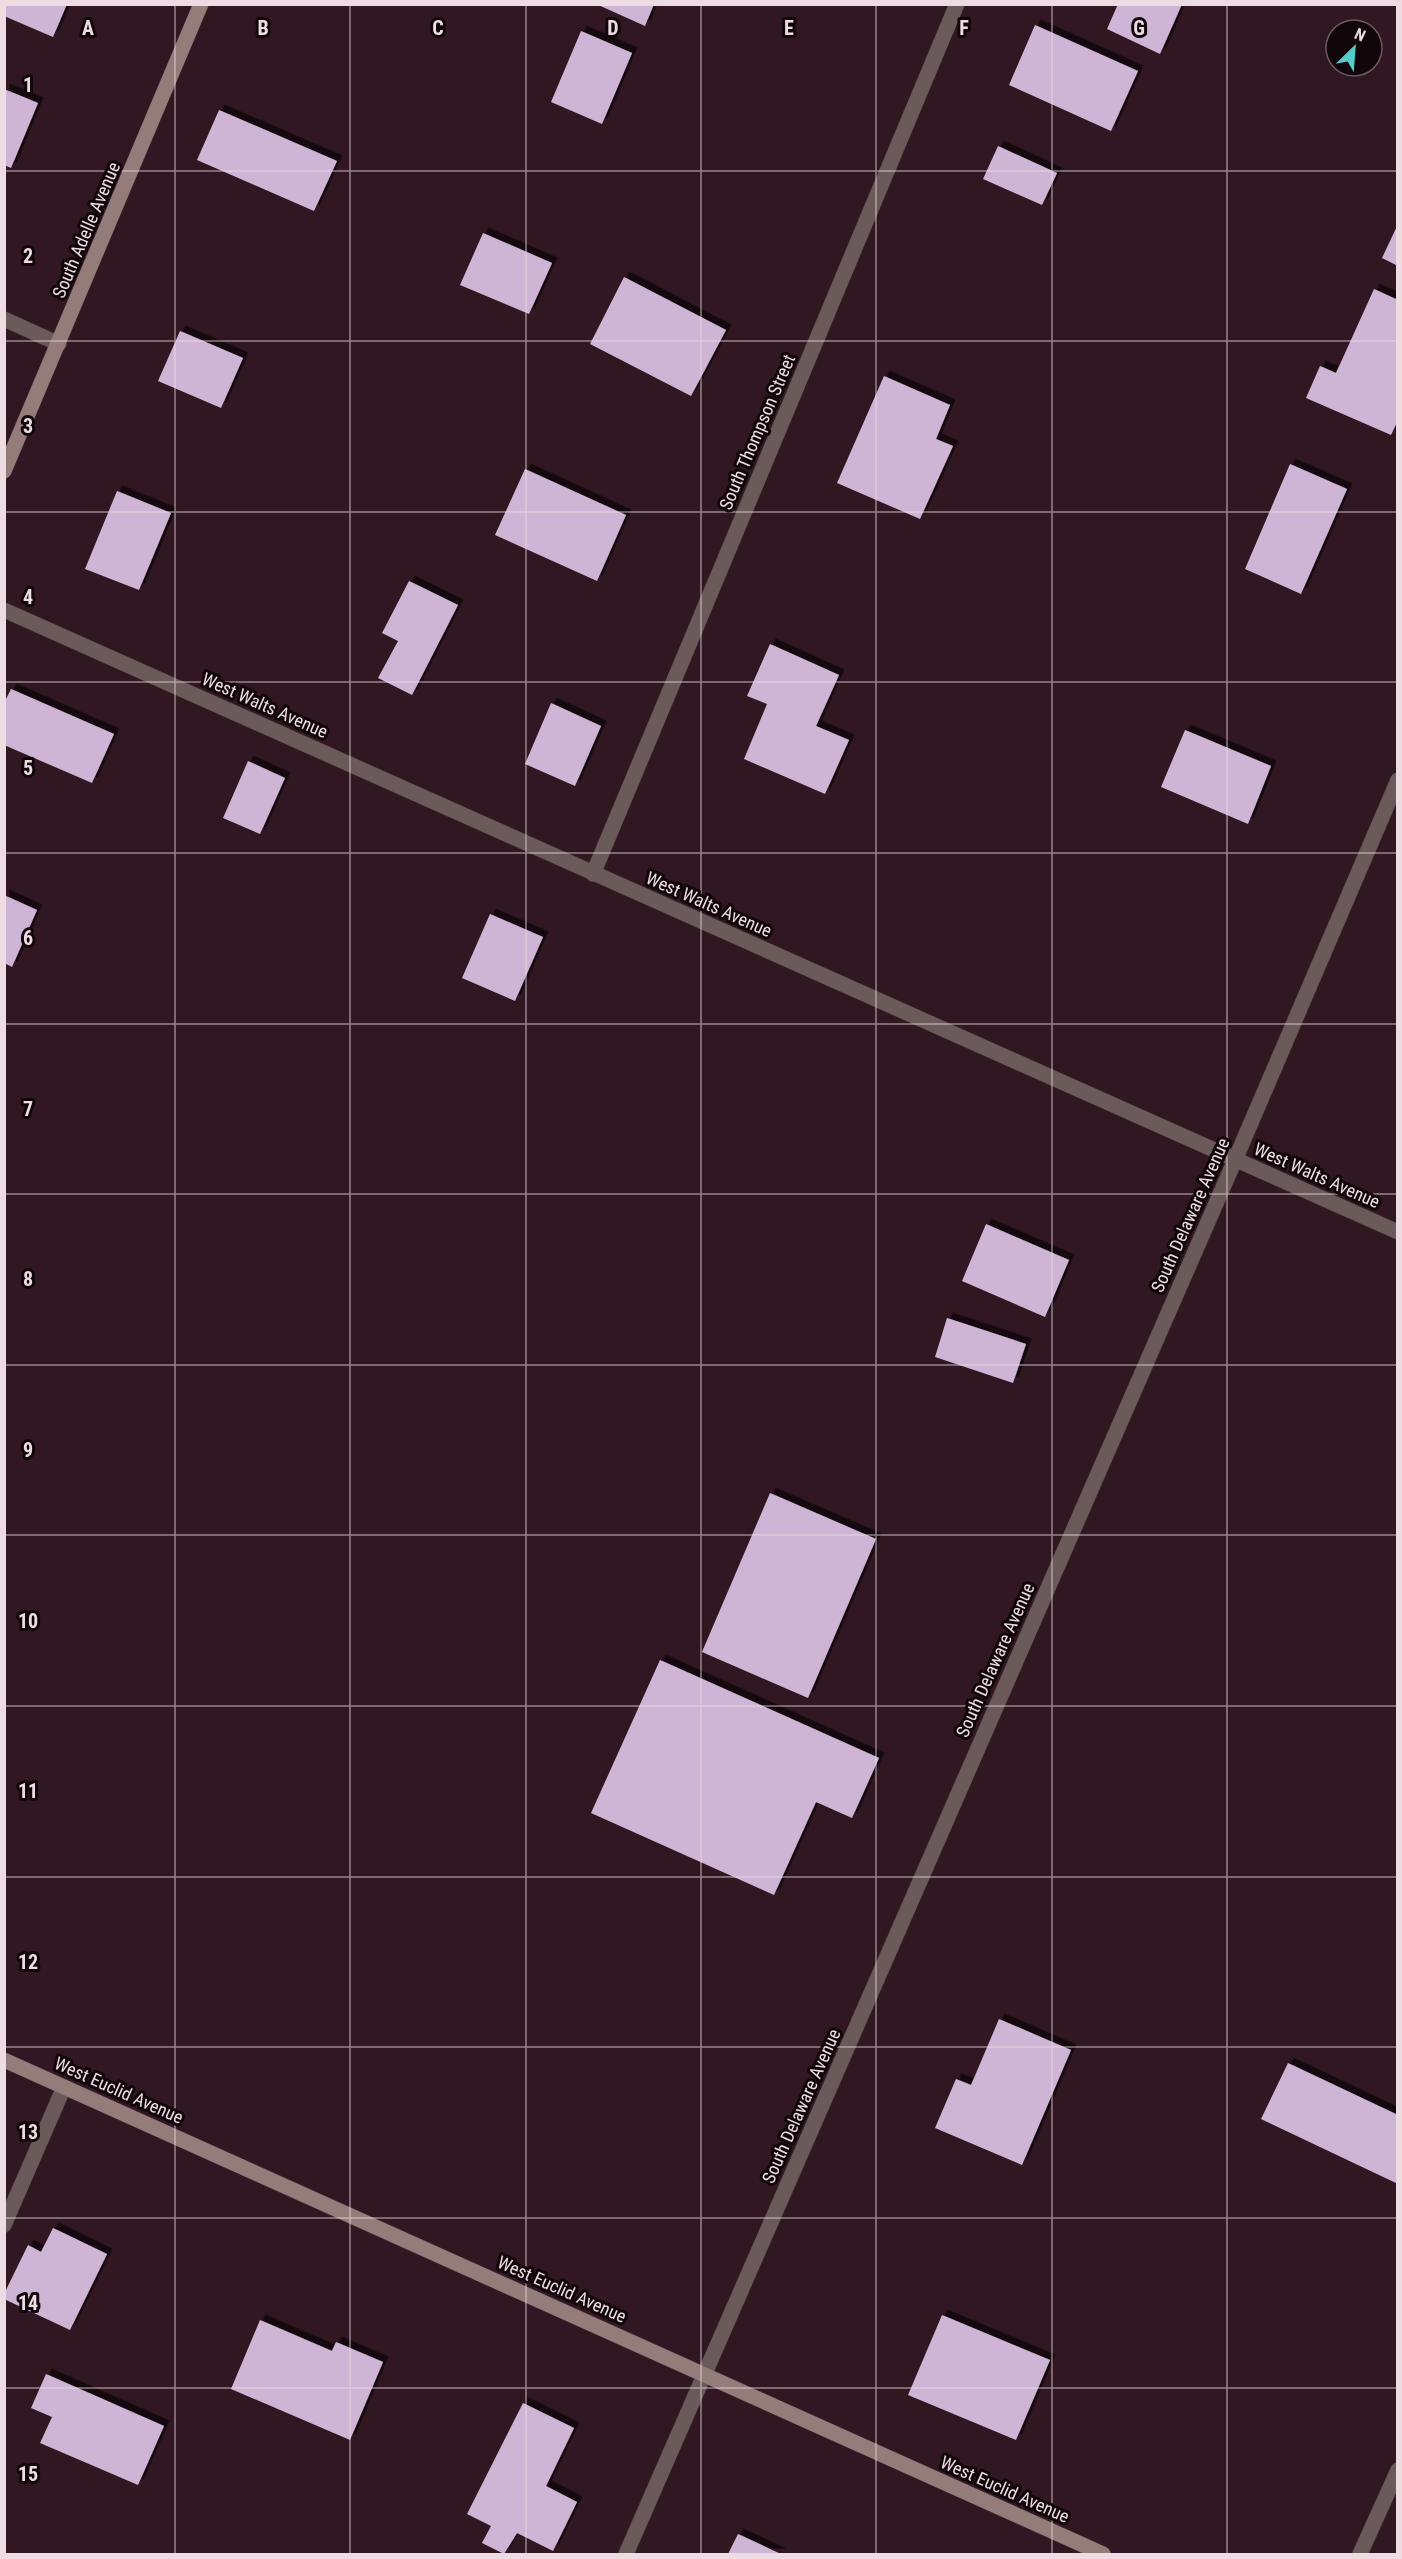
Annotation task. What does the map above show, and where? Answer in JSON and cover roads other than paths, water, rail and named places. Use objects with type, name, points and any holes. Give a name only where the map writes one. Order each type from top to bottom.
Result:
[{"type":"street","name":"South Adelle Avenue","points":[[4,471],[201,4]]},
{"type":"street","name":"South Thompson Street","points":[[593,874],[957,4]]},
{"type":"street","points":[[4,319],[59,344]]},
{"type":"street","name":"West Walts Avenue","points":[[4,610],[1398,1232]]},
{"type":"street","name":"South Delaware Avenue","points":[[626,2554],[1235,1160],[1398,780]]},
{"type":"street","name":"West Euclid Avenue","points":[[4,2060],[1103,2554]]},
{"type":"street","points":[[4,2224],[64,2087]]},
{"type":"street","points":[[1360,2554],[1398,2470]]}]
